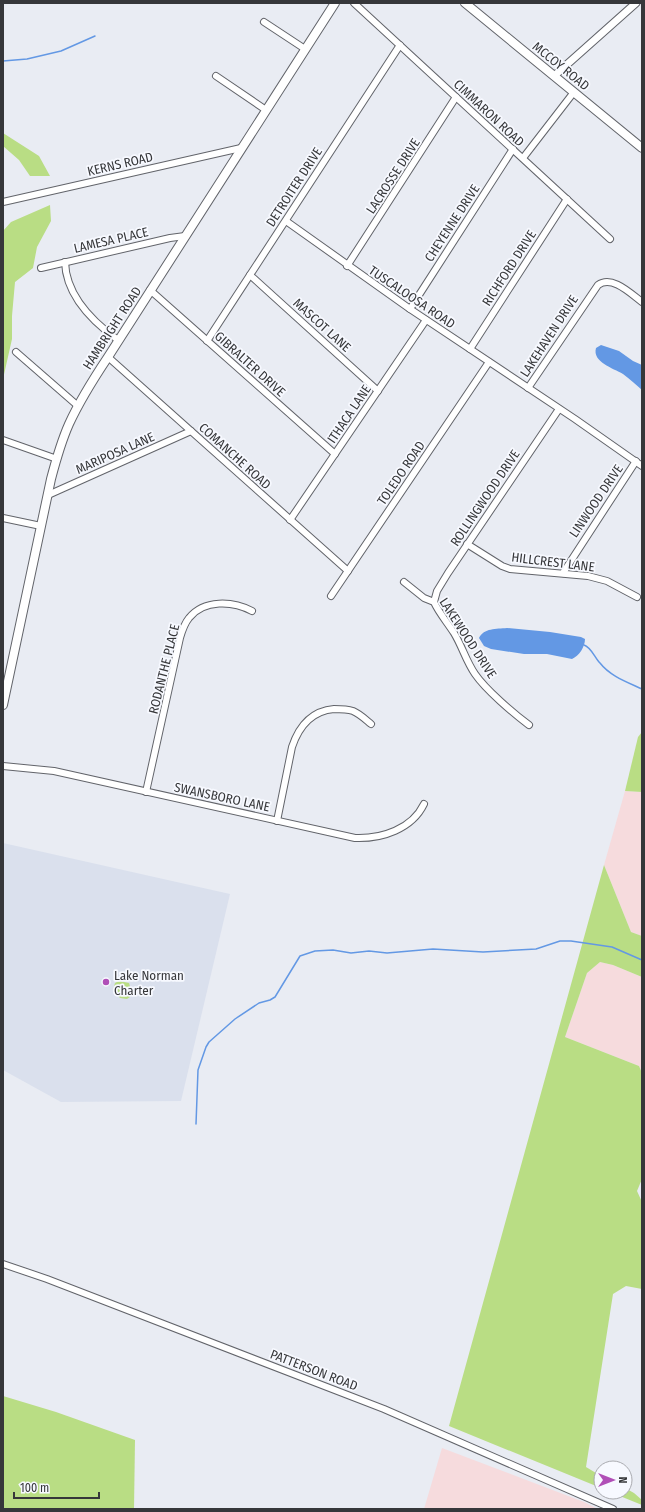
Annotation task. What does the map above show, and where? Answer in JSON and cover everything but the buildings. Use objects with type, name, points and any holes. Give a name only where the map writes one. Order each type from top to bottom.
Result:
[{"type":"main road","name":"HAMBRIGHT ROAD","points":[[3,705],[41,526],[57,459],[65,435],[78,406],[118,340],[335,3]]},
{"type":"main road","name":"MCCOY ROAD","points":[[465,3],[642,148]]},
{"type":"street","name":"CIMMARON ROAD","points":[[354,3],[610,239]]},
{"type":"street","points":[[554,76],[636,3]]},
{"type":"street","points":[[264,22],[305,49]]},
{"type":"street","name":"DETROITER DRIVE","points":[[207,341],[400,45]]},
{"type":"street","points":[[216,76],[266,110]]},
{"type":"street","points":[[523,158],[574,92]]},
{"type":"street","name":"LACROSSE DRIVE","points":[[347,266],[456,97]]},
{"type":"street","name":"KERNS ROAD","points":[[3,202],[241,148]]},
{"type":"street","name":"CHEYENNE DRIVE","points":[[410,309],[513,150]]},
{"type":"street","name":"RICHFORD DRIVE","points":[[470,349],[567,198]]},
{"type":"street","name":"TUSCALOOSA ROAD","points":[[286,221],[347,266],[528,388]]},
{"type":"street","name":"LAMESA PLACE","points":[[41,268],[170,238],[185,236]]},
{"type":"street","points":[[65,262],[70,285],[80,303],[98,324],[118,340]]},
{"type":"street","name":"MASCOT LANE","points":[[250,275],[378,391]]},
{"type":"street","name":"LAKEHAVEN DRIVE","points":[[642,302],[615,283],[605,281],[598,285],[528,388],[642,466]]},
{"type":"street","name":"GIBRALTER DRIVE","points":[[150,290],[335,454]]},
{"type":"street","name":"ITHACA LANE","points":[[290,520],[426,320]]},
{"type":"street","points":[[16,352],[78,406]]},
{"type":"street","name":"COMANCHE ROAD","points":[[108,357],[348,571]]},
{"type":"street","name":"TOLEDO ROAD","points":[[331,596],[489,362]]},
{"type":"street","name":"ROLLINGWOOD DRIVE","points":[[434,602],[437,591],[559,409]]},
{"type":"street","name":"MARIPOSA LANE","points":[[48,495],[191,431]]},
{"type":"street","points":[[3,440],[57,459]]},
{"type":"street","name":"LINWOOD DRIVE","points":[[562,573],[636,462]]},
{"type":"street","points":[[3,518],[41,526]]},
{"type":"street","name":"HILLCREST LANE","points":[[468,544],[502,566],[510,569],[577,574],[602,579],[637,597]]},
{"type":"street","name":"LAKEWOOD DRIVE","points":[[404,582],[424,598],[434,602],[438,611],[454,632],[482,683],[529,725]]},
{"type":"street","name":"RODANTHE PLACE","points":[[146,792],[180,638],[185,623],[194,613],[207,606],[216,604],[232,604],[242,606],[252,611]]},
{"type":"street","points":[[277,821],[292,747],[296,735],[304,723],[316,714],[323,711],[341,709],[353,711],[371,724]]},
{"type":"street","name":"SWANSBORO LANE","points":[[3,766],[54,771],[355,838],[372,838],[390,834],[406,825],[417,815],[424,804]]},
{"type":"street","name":"PATTERSON ROAD","points":[[3,1264],[47,1279],[384,1409],[613,1509]]},
{"type":"shaded area","points":[[625,791],[642,792],[642,936],[631,932],[604,865]]},
{"type":"shaded area","name":"Lake Norman Charter","points":[[3,843],[230,894],[181,1101],[61,1102],[3,1070]]},
{"type":"shaded area","points":[[600,962],[613,965],[642,977],[642,1073],[639,1066],[565,1037],[587,973]]},
{"type":"shaded area","points":[[442,1448],[584,1502],[598,1509],[424,1509]]},
{"type":"green space","points":[[3,133],[39,156],[50,176],[30,176],[19,160],[3,146]]},
{"type":"green space","points":[[50,205],[51,221],[37,247],[33,268],[15,282],[12,316],[12,339],[3,379],[3,231],[11,222]]},
{"type":"green space","points":[[642,732],[642,792],[625,791],[638,737]]},
{"type":"green space","points":[[604,865],[631,932],[642,936],[642,977],[613,965],[600,962],[587,973],[565,1037],[639,1066],[642,1073],[642,1179],[637,1191],[642,1202],[642,1289],[626,1286],[613,1294],[586,1467],[593,1471],[593,1485],[449,1426]]},
{"type":"green space","points":[[119,981],[129,983],[131,990],[130,997],[127,999],[120,998],[113,990],[115,983]]},
{"type":"green space","points":[[3,1396],[56,1412],[135,1440],[134,1509],[3,1509]]},
{"type":"green space","points":[[633,1492],[642,1500],[642,1505],[630,1500],[633,1500]]},
{"type":"water","points":[[601,345],[619,351],[633,361],[642,365],[642,390],[623,374],[600,361],[597,357],[596,348]]},
{"type":"water","points":[[507,628],[550,632],[581,637],[585,639],[585,642],[583,648],[575,658],[572,659],[547,654],[524,654],[491,649],[484,646],[479,638],[484,632]]},
{"type":"waterway","points":[[3,61],[27,59],[61,51],[95,36]]},
{"type":"waterway","points":[[584,645],[589,648],[598,661],[609,672],[642,689]]},
{"type":"waterway","points":[[196,1124],[198,1070],[209,1042],[235,1019],[259,1003],[275,997],[300,956],[315,951],[333,950],[351,953],[369,951],[387,953],[433,949],[483,952],[536,949],[560,941],[571,941],[612,947],[642,960]]},
{"type":"place","name":"Lake Norman Charter","points":[[106,982]]}]
